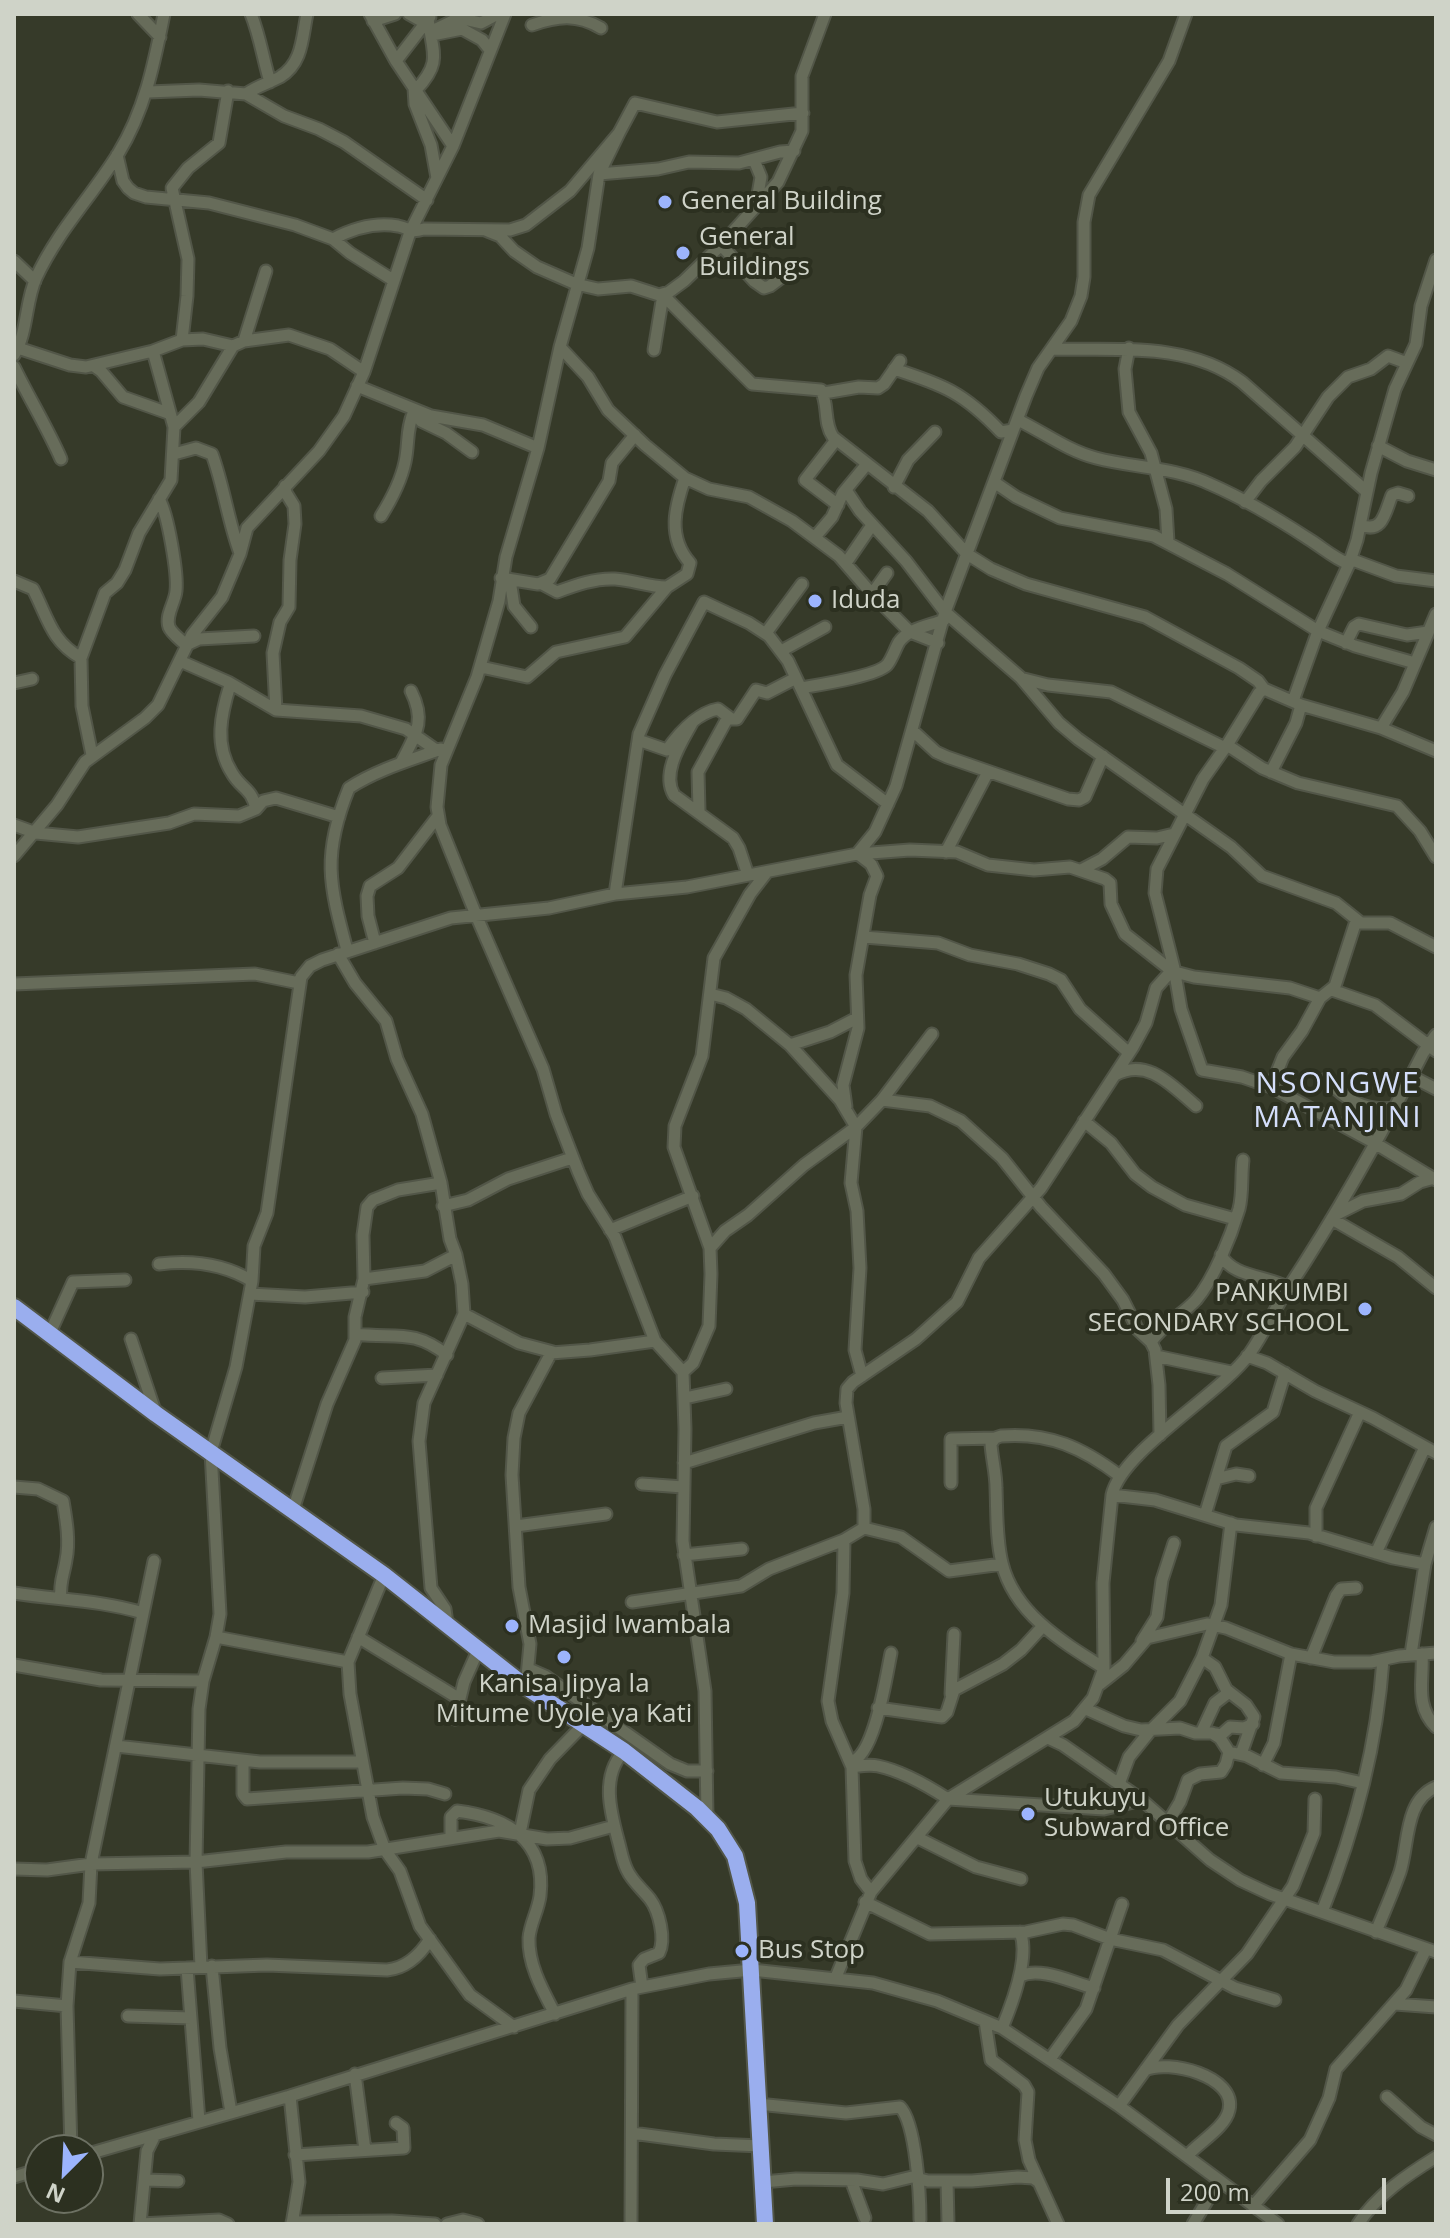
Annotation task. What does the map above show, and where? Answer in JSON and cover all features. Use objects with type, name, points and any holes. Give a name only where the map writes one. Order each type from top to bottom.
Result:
[{"type":"highway","points":[[14,1307],[156,1414],[384,1575],[526,1687],[624,1751],[707,1817],[726,1841],[741,1872],[749,1923],[765,2224]]},
{"type":"street","points":[[138,14],[160,37]]},
{"type":"street","points":[[164,14],[148,92],[136,122],[117,155],[61,235],[35,281],[16,352],[70,365],[94,366],[182,340],[239,343],[289,335],[330,349],[364,372]]},
{"type":"street","points":[[251,14],[270,82]]},
{"type":"street","points":[[246,94],[284,74],[298,59],[307,14]]},
{"type":"street","points":[[395,14],[371,18],[453,146]]},
{"type":"street","points":[[409,14],[429,25],[462,29],[485,42],[490,50]]},
{"type":"street","points":[[396,61],[429,25],[466,18],[481,23],[498,14]]},
{"type":"street","points":[[14,856],[36,833],[92,755],[154,710],[186,645],[222,597],[247,528],[333,434],[364,372],[410,232],[453,146],[505,14]]},
{"type":"street","points":[[654,350],[663,295],[684,281],[756,207],[778,182],[794,151],[802,131],[802,76],[825,14]]},
{"type":"street","points":[[857,854],[875,832],[888,804],[944,616],[1009,443],[1011,427],[1038,368],[1071,321],[1081,296],[1087,201],[1169,61],[1186,14]]},
{"type":"street","points":[[532,25],[573,16],[601,28]]},
{"type":"street","points":[[429,25],[435,63],[415,89],[415,104],[431,145],[437,178]]},
{"type":"street","points":[[148,92],[228,91],[246,94],[284,116],[344,142],[427,200]]},
{"type":"street","points":[[182,340],[188,259],[173,198],[173,186],[183,173],[219,143],[228,91]]},
{"type":"street","points":[[707,1817],[705,1684],[684,1555],[683,1372],[655,1341],[610,1230],[588,1194],[572,1158],[543,1069],[476,915],[438,816],[439,775],[481,667],[506,579],[560,347],[588,248],[599,174],[635,103],[717,122],[803,113]]},
{"type":"street","points":[[333,239],[353,229],[363,228],[399,226],[410,232],[424,229],[510,230],[526,225],[570,191],[619,133]]},
{"type":"street","points":[[599,174],[664,168],[689,162],[734,163],[794,151]]},
{"type":"street","points":[[117,155],[123,181],[131,191],[146,197],[220,205],[295,225],[333,239],[393,280]]},
{"type":"street","points":[[754,160],[761,177],[756,207]]},
{"type":"street","points":[[596,197],[619,171]]},
{"type":"street","points":[[485,230],[500,236],[514,251],[537,267],[576,284],[598,289],[631,286],[663,295],[752,384],[776,388],[813,388],[824,393],[859,387],[878,388],[897,365],[953,391],[1011,427],[1114,462],[1195,478],[1245,502],[1350,562],[1396,576],[1436,581]]},
{"type":"street","points":[[721,245],[764,288],[794,268]]},
{"type":"street","points":[[14,261],[35,281]]},
{"type":"street","points":[[1271,772],[1296,723],[1297,703],[1318,631],[1350,562],[1378,446],[1395,389],[1416,344],[1421,306],[1436,264]]},
{"type":"street","points":[[174,427],[199,402],[239,343],[266,271]]},
{"type":"street","points":[[560,347],[588,377],[608,410],[685,478],[709,489],[749,497],[815,537],[846,563],[910,632],[938,643]]},
{"type":"street","points":[[1052,349],[1129,348],[1187,357],[1221,369],[1242,382],[1366,491]]},
{"type":"street","points":[[1129,348],[1125,369],[1129,412],[1148,446],[1166,509],[1168,542]]},
{"type":"street","points":[[92,755],[82,706],[81,658],[105,593],[117,583],[125,570],[139,533],[171,480],[174,427],[153,351]]},
{"type":"street","points":[[1245,502],[1303,436],[1328,397],[1348,377],[1368,371],[1388,356],[1407,363]]},
{"type":"street","points":[[94,366],[123,397],[168,413]]},
{"type":"street","points":[[14,367],[61,459]]},
{"type":"street","points":[[357,386],[414,410],[438,418],[483,425],[538,448]]},
{"type":"street","points":[[824,393],[827,426],[836,440],[928,511],[967,554],[1013,580],[1145,617],[1239,668],[1264,689],[1297,703],[1381,728],[1436,751]]},
{"type":"street","points":[[414,410],[423,422],[446,433],[472,452]]},
{"type":"street","points":[[381,516],[401,477],[407,430],[414,410]]},
{"type":"street","points":[[894,487],[908,460],[935,432]]},
{"type":"street","points":[[542,584],[550,579],[563,560],[609,481],[612,463],[635,435]]},
{"type":"street","points":[[836,440],[805,480],[838,505]]},
{"type":"street","points":[[1378,446],[1407,461],[1436,470]]},
{"type":"street","points":[[174,454],[196,448],[212,454],[240,554]]},
{"type":"street","points":[[815,537],[867,464]]},
{"type":"street","points":[[481,667],[527,677],[556,652],[623,638],[667,587],[686,576],[690,567],[679,550],[674,511],[685,478]]},
{"type":"street","points":[[994,482],[1016,497],[1060,518],[1146,534],[1168,542],[1227,574],[1318,631],[1346,643],[1415,663]]},
{"type":"street","points":[[276,710],[273,653],[280,622],[290,604],[290,560],[295,524],[294,506],[285,486]]},
{"type":"street","points":[[846,490],[872,525],[931,592],[944,616],[1020,677],[1059,723],[1231,847],[1262,876],[1336,903],[1350,912],[1356,921],[1365,924],[1390,923],[1436,947]]},
{"type":"street","points":[[1361,525],[1376,528],[1392,495],[1408,496]]},
{"type":"street","points":[[159,499],[169,527],[176,584],[168,623],[173,633],[186,645]]},
{"type":"street","points":[[846,563],[872,525]]},
{"type":"street","points":[[872,594],[887,573]]},
{"type":"street","points":[[506,579],[542,584],[557,592],[588,582],[611,579],[667,587]]},
{"type":"street","points":[[506,579],[514,606],[531,627]]},
{"type":"street","points":[[14,581],[33,589],[57,639],[81,658]]},
{"type":"street","points":[[766,633],[802,584]]},
{"type":"street","points":[[615,894],[638,740],[651,706],[702,603],[707,601],[766,633],[781,651],[799,683],[837,765],[888,804]]},
{"type":"street","points":[[1381,728],[1403,692],[1436,614]]},
{"type":"street","points":[[638,740],[667,750],[692,723],[716,708],[737,719],[756,690],[766,694],[799,683],[843,680],[886,666],[901,639],[944,616]]},
{"type":"street","points":[[1346,643],[1354,627],[1359,624],[1407,635],[1428,632]]},
{"type":"street","points":[[781,651],[825,627]]},
{"type":"street","points":[[186,645],[199,639],[254,636]]},
{"type":"street","points":[[178,665],[180,661],[218,677],[276,710],[361,716],[414,733],[436,750]]},
{"type":"street","points":[[1020,677],[1035,683],[1111,692],[1226,746],[1271,772],[1308,787],[1397,806],[1420,831],[1436,857]]},
{"type":"street","points":[[14,683],[32,679]]},
{"type":"street","points":[[230,685],[220,725],[224,754],[233,776],[254,798],[256,809]]},
{"type":"street","points":[[1264,689],[1203,779],[1157,869],[1154,885],[1181,1009],[1201,1069],[1242,1077],[1271,1087],[1435,1179]]},
{"type":"street","points":[[411,691],[420,716],[401,763],[395,769],[382,770],[351,787],[339,817],[329,870],[343,952],[355,983],[386,1021],[397,1059],[422,1114],[456,1255],[464,1314],[424,1403],[419,1427],[431,1588],[445,1609],[447,1623]]},
{"type":"street","points":[[699,811],[698,771],[730,718]]},
{"type":"street","points":[[692,723],[672,764],[670,788],[674,795],[733,838],[748,875]]},
{"type":"street","points":[[912,730],[941,755],[1048,794],[1079,800],[1089,792],[1103,756]]},
{"type":"street","points":[[401,763],[449,746]]},
{"type":"street","points":[[946,852],[988,772]]},
{"type":"street","points":[[14,825],[36,833],[78,837],[169,823],[194,814],[232,817],[276,798],[339,817]]},
{"type":"street","points":[[375,943],[368,916],[370,886],[398,868],[438,816]]},
{"type":"street","points":[[1081,870],[1102,859],[1128,837],[1157,838],[1174,834]]},
{"type":"street","points":[[231,2112],[207,1966],[196,1862],[199,1709],[203,1681],[216,1637],[220,1588],[211,1452],[234,1379],[252,1281],[254,1246],[267,1213],[283,1119],[299,983],[310,966],[343,952],[440,921],[549,908],[615,894],[687,887],[857,854],[910,850],[957,852],[988,865],[1034,870],[1065,867],[1081,870],[1108,880],[1113,911],[1125,934],[1174,970],[1194,977],[1290,988],[1320,998]]},
{"type":"street","points":[[846,1110],[843,1085],[858,1028],[855,980],[877,871],[869,861],[857,854]]},
{"type":"street","points":[[683,1372],[693,1363],[709,1326],[710,1248],[673,1138],[677,1118],[702,1056],[714,958],[750,894],[767,872]]},
{"type":"street","points":[[1271,1087],[1283,1057],[1320,998],[1332,990],[1356,921]]},
{"type":"street","points":[[864,937],[938,943],[970,955],[1049,974],[1061,980],[1080,1009],[1129,1053]]},
{"type":"street","points":[[864,1528],[864,1509],[848,1417],[846,1393],[849,1386],[948,1313],[964,1290],[979,1258],[1034,1198],[1129,1053],[1146,1023],[1156,988],[1174,970]]},
{"type":"street","points":[[14,984],[255,974],[299,983]]},
{"type":"street","points":[[836,1977],[868,1897],[948,1799],[1048,1738],[1086,1709],[1104,1668],[1103,1583],[1112,1495],[1120,1476],[1247,1356],[1333,1218],[1411,1076],[1434,1043],[1375,1005],[1332,990]]},
{"type":"street","points":[[710,994],[726,998],[746,1009],[790,1045],[825,1082],[856,1127],[851,1183],[857,1211],[859,1257],[855,1350],[862,1376]]},
{"type":"street","points":[[790,1045],[830,1032],[857,1018]]},
{"type":"street","points":[[710,1248],[725,1231],[748,1215],[804,1165],[856,1127],[882,1100],[932,1034]]},
{"type":"street","points":[[1114,1075],[1130,1068],[1147,1070],[1196,1106]]},
{"type":"street","points":[[1411,1076],[1436,1089]]},
{"type":"street","points":[[1326,1079],[1344,1097],[1358,1105],[1393,1108]]},
{"type":"street","points":[[882,1100],[930,1106],[961,1121],[1002,1158],[1104,1274],[1123,1300],[1138,1330],[1151,1342],[1156,1356],[1160,1435]]},
{"type":"street","points":[[1084,1121],[1111,1143],[1135,1174],[1152,1187],[1185,1205],[1235,1219]]},
{"type":"street","points":[[443,1206],[468,1200],[508,1179],[572,1158]]},
{"type":"street","points":[[1151,1342],[1164,1326],[1197,1299],[1221,1255],[1239,1207],[1243,1160]]},
{"type":"street","points":[[1333,1218],[1363,1201],[1401,1194],[1420,1182],[1435,1179]]},
{"type":"street","points":[[293,1510],[327,1404],[353,1347],[355,1317],[364,1286],[363,1229],[369,1204],[398,1190],[441,1183]]},
{"type":"street","points":[[610,1230],[693,1196]]},
{"type":"street","points":[[1333,1218],[1398,1257],[1436,1288]]},
{"type":"street","points":[[250,1294],[305,1297],[364,1286],[414,1274],[456,1255]]},
{"type":"street","points":[[1221,1255],[1234,1268],[1289,1288]]},
{"type":"street","points":[[159,1264],[202,1264],[238,1273],[252,1281]]},
{"type":"street","points":[[49,1335],[73,1282],[125,1280]]},
{"type":"street","points":[[464,1314],[519,1343],[553,1352],[655,1341]]},
{"type":"street","points":[[355,1334],[416,1337],[427,1340],[447,1355]]},
{"type":"street","points":[[131,1339],[156,1414]]},
{"type":"street","points":[[526,1687],[529,1634],[519,1587],[512,1475],[515,1429],[522,1406],[546,1357],[553,1352]]},
{"type":"street","points":[[1156,1356],[1231,1372]]},
{"type":"street","points":[[1247,1356],[1431,1450],[1376,1553]]},
{"type":"street","points":[[1205,1515],[1227,1444],[1273,1412],[1285,1373]]},
{"type":"street","points":[[382,1378],[437,1375]]},
{"type":"street","points":[[685,1398],[726,1389]]},
{"type":"street","points":[[1316,1536],[1316,1508],[1360,1412]]},
{"type":"street","points":[[684,1463],[814,1423],[848,1417]]},
{"type":"street","points":[[951,1483],[951,1439],[1011,1435],[1044,1436],[1088,1455],[1120,1476]]},
{"type":"street","points":[[995,1438],[991,1449],[1002,1564],[1017,1597],[1043,1626],[1104,1668]]},
{"type":"street","points":[[1216,1479],[1236,1474],[1249,1476]]},
{"type":"street","points":[[642,1484],[683,1487]]},
{"type":"street","points":[[14,1487],[38,1489],[63,1501],[66,1560],[60,1579],[61,1598]]},
{"type":"street","points":[[1112,1495],[1143,1497],[1231,1523],[1284,1529],[1376,1553],[1430,1555]]},
{"type":"street","points":[[516,1526],[606,1514]]},
{"type":"street","points":[[1119,1784],[1129,1757],[1180,1701],[1202,1658],[1221,1605],[1231,1523]]},
{"type":"street","points":[[1436,1527],[1416,1654],[1420,1694],[1436,1727]]},
{"type":"street","points":[[632,1602],[741,1586],[769,1569],[844,1540],[864,1528],[901,1537],[949,1571],[1002,1564]]},
{"type":"street","points":[[844,1540],[843,1593],[827,1693],[832,1721],[851,1764],[855,1861],[868,1897],[930,1934],[1020,1932],[1063,1924],[1110,1939],[1163,1950],[1242,1991],[1275,2000]]},
{"type":"street","points":[[1099,1685],[1124,1665],[1157,1617],[1162,1580],[1174,1543]]},
{"type":"street","points":[[684,1555],[742,1549]]},
{"type":"street","points":[[71,2134],[67,2006],[70,1962],[89,1903],[91,1864],[154,1561]]},
{"type":"street","points":[[384,1575],[348,1662],[350,1694],[373,1817],[385,1850],[400,1871],[418,1921],[430,1939],[470,1995],[514,2027]]},
{"type":"street","points":[[1311,1658],[1336,1596],[1341,1589],[1356,1588]]},
{"type":"street","points":[[14,1593],[117,1605],[143,1613]]},
{"type":"street","points":[[1142,1641],[1202,1624],[1214,1624],[1291,1654],[1346,1663],[1436,1653]]},
{"type":"street","points":[[951,1694],[1011,1658],[1043,1626]]},
{"type":"street","points":[[878,1708],[942,1717],[947,1712],[951,1694],[954,1634]]},
{"type":"street","points":[[216,1637],[348,1662]]},
{"type":"street","points":[[358,1637],[458,1698]]},
{"type":"street","points":[[455,1719],[458,1698],[479,1648]]},
{"type":"street","points":[[851,1764],[863,1753],[891,1653]]},
{"type":"street","points":[[1263,1765],[1274,1743],[1291,1654]]},
{"type":"street","points":[[1168,1822],[1188,1780],[1200,1774],[1221,1772],[1253,1724],[1253,1713],[1222,1685],[1215,1667],[1202,1658]]},
{"type":"street","points":[[1322,1912],[1363,1783],[1383,1660]]},
{"type":"street","points":[[14,1665],[101,1680],[203,1681]]},
{"type":"street","points":[[529,1669],[545,1676],[670,1764],[687,1771],[707,1771]]},
{"type":"street","points":[[1202,1731],[1215,1703],[1228,1691]]},
{"type":"street","points":[[1086,1709],[1130,1728],[1150,1731],[1180,1728],[1195,1733],[1222,1734],[1230,1727],[1244,1728],[1253,1724]]},
{"type":"street","points":[[520,1833],[530,1788],[550,1759],[584,1724]]},
{"type":"street","points":[[1216,1734],[1235,1753],[1290,1775],[1326,1776],[1363,1783]]},
{"type":"street","points":[[1048,1738],[1063,1745],[1142,1800],[1226,1871],[1255,1888],[1431,1951],[1395,2004],[1336,2069],[1329,2098],[1310,2140],[1253,2206]]},
{"type":"street","points":[[116,1746],[243,1761],[362,1762]]},
{"type":"street","points":[[624,1751],[615,1761],[610,1776],[609,1799],[614,1826],[624,1864],[653,1904],[661,1931],[662,1950],[639,1965],[631,2224]]},
{"type":"street","points":[[243,1761],[243,1794],[247,1799],[368,1790],[428,1789],[445,1794]]},
{"type":"street","points":[[851,1764],[886,1768],[928,1786],[948,1799],[1104,1809],[1142,1800]]},
{"type":"street","points":[[1376,1932],[1401,1869],[1415,1808],[1427,1792],[1436,1787]]},
{"type":"street","points":[[1119,2106],[1185,2016],[1247,1954],[1293,1886],[1312,1841],[1315,1799]]},
{"type":"street","points":[[451,1838],[450,1821],[455,1811],[485,1816],[520,1833],[530,1844],[540,1885],[538,1908],[529,1933],[533,1964],[555,2014]]},
{"type":"street","points":[[14,1869],[60,1870],[91,1864],[196,1862],[286,1852],[385,1850],[499,1831],[547,1839],[572,1838],[614,1826]]},
{"type":"street","points":[[918,1838],[976,1867],[1021,1879]]},
{"type":"street","points":[[1050,2059],[1081,2017],[1122,1904]]},
{"type":"street","points":[[1002,2028],[1020,1976],[1023,1939],[1020,1932]]},
{"type":"street","points":[[70,1962],[125,1968],[394,1969],[419,1955],[430,1939]]},
{"type":"street","points":[[187,1968],[199,2121]]},
{"type":"street","points":[[104,2149],[290,2096],[637,1988],[709,1974],[752,1970],[836,1977],[901,1990],[1002,2028],[1119,2106],[1278,2224]]},
{"type":"street","points":[[1020,1976],[1038,1973],[1094,1988]]},
{"type":"street","points":[[14,2001],[67,2006]]},
{"type":"street","points":[[1395,2004],[1436,2007]]},
{"type":"street","points":[[128,2016],[191,2018]]},
{"type":"street","points":[[985,2021],[991,2060],[1024,2085],[1028,2092],[1025,2140],[1031,2166],[1058,2224]]},
{"type":"street","points":[[1145,2070],[1163,2065],[1200,2074],[1216,2082],[1228,2094],[1230,2106],[1225,2119],[1187,2156]]},
{"type":"street","points":[[355,2074],[365,2150]]},
{"type":"street","points":[[290,2096],[299,2190],[292,2223],[402,2221],[435,2224]]},
{"type":"street","points":[[1387,2097],[1421,2127],[1436,2135]]},
{"type":"street","points":[[758,2104],[846,2113],[900,2107],[907,2117],[919,2178],[920,2220]]},
{"type":"street","points":[[295,2155],[404,2148],[403,2128],[396,2123]]},
{"type":"street","points":[[632,2133],[714,2144],[761,2146]]},
{"type":"street","points":[[155,2135],[147,2151],[140,2224],[219,2220],[228,2224]]},
{"type":"street","points":[[1358,2224],[1375,2203],[1399,2182],[1436,2157]]},
{"type":"street","points":[[763,2182],[796,2179],[883,2184],[919,2178],[947,2181],[1018,2177],[1033,2178],[1039,2182]]},
{"type":"street","points":[[145,2180],[178,2181]]},
{"type":"street","points":[[851,2180],[865,2218]]},
{"type":"street","points":[[947,2181],[948,2223]]},
{"type":"street","points":[[1193,2224],[1219,2181]]},
{"type":"street","points":[[451,2224],[463,2220],[478,2224]]},
{"type":"place","name":"General Building","points":[[665,202]]},
{"type":"place","name":"General Buildings","points":[[683,253]]},
{"type":"place","name":"Iduda","points":[[815,601]]},
{"type":"place","name":"PANKUMBI SECONDARY SCHOOL","points":[[1365,1309]]},
{"type":"place","name":"Masjid Iwambala","points":[[512,1626]]},
{"type":"place","name":"Kanisa Jipya la Mitume Uyole ya Kati","points":[[564,1657]]},
{"type":"place","name":"Utukuyu Subward Office","points":[[1028,1814]]},
{"type":"place","name":"Bus Stop","points":[[742,1951]]},
{"type":"district","name":"NSONGWE MATANJINI","points":[[1338,1101]]}]
